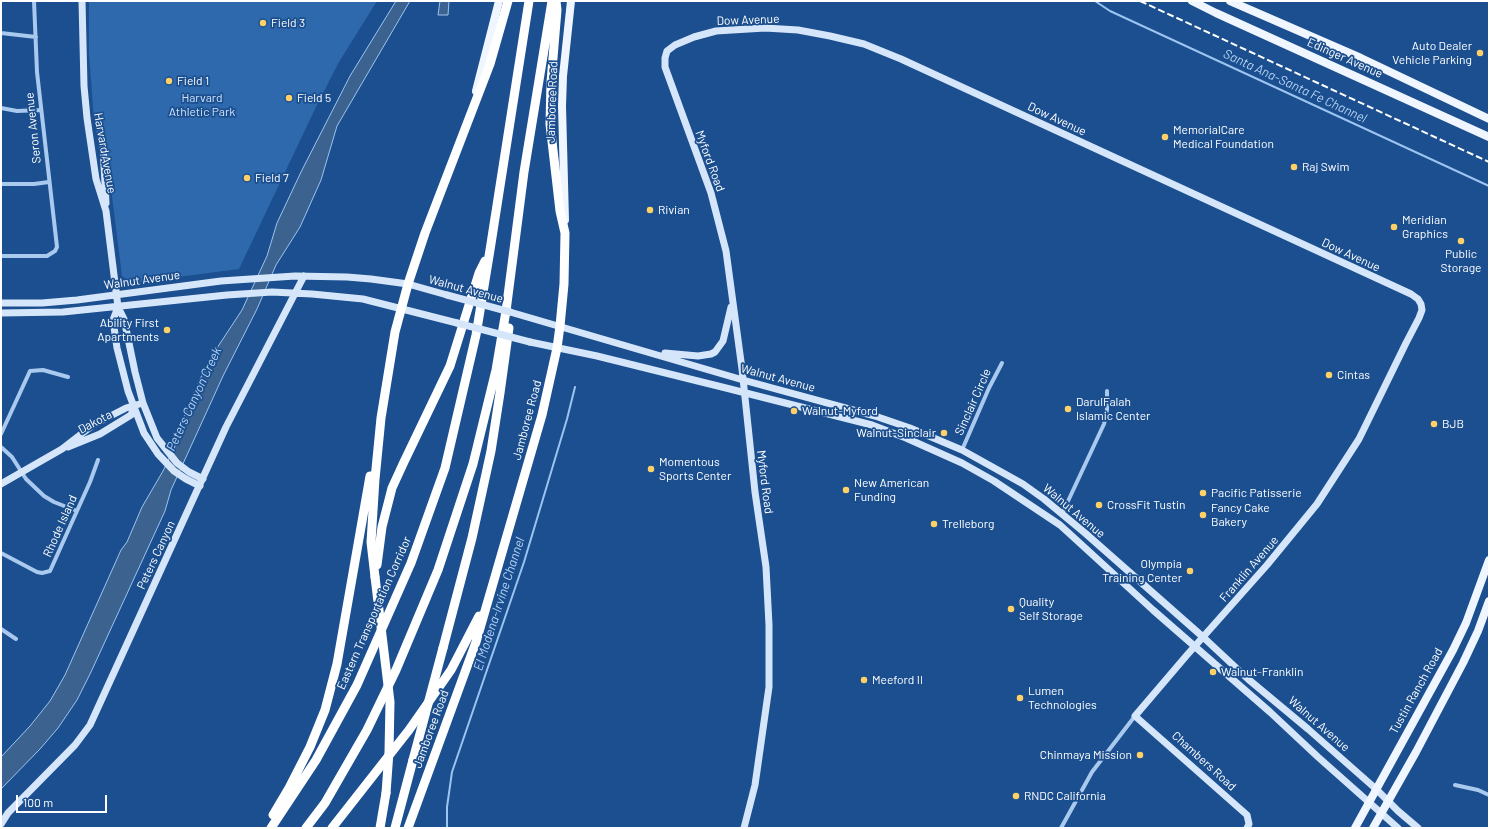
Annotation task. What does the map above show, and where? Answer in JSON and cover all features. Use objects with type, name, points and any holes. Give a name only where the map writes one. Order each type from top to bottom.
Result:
[{"type":"highway","points":[[265,828],[310,747],[325,710],[337,664],[395,332],[424,233],[490,64],[508,1]]},
{"type":"highway","points":[[375,577],[382,527],[392,488],[445,380],[480,273],[490,250],[529,1]]},
{"type":"highway","name":"Jamboree Road","points":[[514,249],[524,172],[552,1]]},
{"type":"highway","points":[[556,1],[557,17],[551,90],[550,124],[560,211],[565,233]]},
{"type":"highway","name":"Jamboree Road","points":[[408,828],[476,642],[542,415],[557,348],[560,326],[565,261],[565,233]]},
{"type":"highway","points":[[395,828],[470,545],[491,451],[508,341],[514,249]]},
{"type":"highway","points":[[306,828],[325,803],[367,730],[396,670],[438,570],[473,464],[496,370],[514,249]]},
{"type":"highway","name":"Eastern Transportation Corridor","points":[[271,828],[316,760],[357,685],[412,563],[450,448],[476,335],[490,250]]},
{"type":"highway","points":[[380,828],[386,793],[390,752],[390,702],[371,542],[381,418]]},
{"type":"highway","points":[[332,828],[409,730],[451,670],[491,590]]},
{"type":"main road","points":[[469,115],[490,42],[499,1]]},
{"type":"main road","name":"Jamboree Road","points":[[565,233],[562,106],[571,1]]},
{"type":"main road","name":"Edinger Avenue","points":[[1192,1],[1216,14],[1489,137]]},
{"type":"main road","name":"Edinger Avenue","points":[[1230,1],[1361,58],[1489,118]]},
{"type":"main road","name":"Tustin Ranch Road","points":[[1355,828],[1453,650],[1466,623],[1489,560]]},
{"type":"main road","points":[[1373,828],[1463,663],[1478,631],[1489,601]]},
{"type":"street","name":"Seron Avenue","points":[[1,256],[47,256],[55,252],[57,242],[41,110],[34,1]]},
{"type":"street","name":"Harvard Avenue","points":[[82,1],[84,86],[96,179],[106,211],[118,307],[124,319],[143,403],[157,438],[187,475]]},
{"type":"street","name":"Dow Avenue","points":[[667,51],[675,45],[694,37],[716,31],[771,28],[819,33],[864,44],[901,59],[1411,294],[1422,304]]},
{"type":"street","points":[[1,33],[36,36]]},
{"type":"street","name":"Myford Road","points":[[667,51],[665,67],[711,193],[726,251],[743,380],[755,492],[766,567],[769,617],[768,687],[755,785],[744,828]]},
{"type":"street","points":[[1,108],[17,111],[41,110]]},
{"type":"street","points":[[103,145],[106,211]]},
{"type":"street","points":[[1,184],[34,184],[49,182]]},
{"type":"street","name":"Walnut Avenue","points":[[1,303],[56,302],[249,278],[304,276],[359,278],[408,284],[534,318],[743,380],[875,416],[910,428],[962,450],[1023,484],[1062,514],[1203,636],[1248,679],[1302,724],[1418,828]]},
{"type":"street","name":"Peters Canyon","points":[[1,824],[8,813],[75,745],[90,725],[226,427],[304,276]]},
{"type":"street","name":"Walnut Avenue","points":[[1,313],[51,313],[272,292],[363,299],[530,342],[744,392],[872,425],[906,438],[962,463],[994,481],[1060,525],[1194,647],[1270,712],[1398,828]]},
{"type":"street","points":[[639,350],[682,356],[698,356],[716,352],[720,347],[726,333],[732,301]]},
{"type":"street","name":"Franklin Avenue","points":[[1061,828],[1092,772],[1143,705],[1307,518],[1342,467],[1367,424],[1406,343],[1420,318],[1422,304]]},
{"type":"street","name":"Harvard Avenue","points":[[118,307],[113,320],[117,348],[123,375],[144,433],[160,457],[174,471],[202,482]]},
{"type":"street","name":"Sinclair Circle","points":[[962,450],[989,388],[1002,363]]},
{"type":"street","points":[[1,434],[30,371],[43,370],[68,377]]},
{"type":"street","points":[[1062,514],[1104,424],[1107,410],[1107,391]]},
{"type":"street","name":"Dakota","points":[[1,484],[62,449],[91,427],[120,411],[143,403]]},
{"type":"street","name":"Dakota","points":[[62,449],[97,435],[130,415],[134,407]]},
{"type":"street","points":[[91,427],[97,435]]},
{"type":"street","points":[[1,446],[12,457],[26,479],[44,496],[77,512]]},
{"type":"street","name":"Rhode Island","points":[[1,553],[37,572],[47,573],[53,566],[90,482],[98,460]]},
{"type":"street","points":[[1,629],[16,639]]},
{"type":"street","name":"Chambers Road","points":[[1135,716],[1247,815],[1249,824],[1248,828]]},
{"type":"street","points":[[1294,734],[1302,724]]},
{"type":"street","points":[[1455,785],[1478,790],[1489,795]]},
{"type":"green space","name":"Harvard Athletic Park","points":[[89,1],[377,1],[339,62],[239,269],[132,283],[122,276],[105,141],[97,137],[94,120],[89,53]]},
{"type":"water","name":"Peters Canyon Creek","points":[[396,1],[410,1],[337,126],[321,180],[300,227],[276,265],[257,309],[223,376],[171,490],[165,511],[77,700],[58,728],[1,789],[1,757],[30,726],[50,701],[65,675],[121,550],[127,542],[142,507],[163,471],[175,446],[187,408],[200,379],[213,354],[242,310],[267,256],[277,223],[301,172],[350,76]]},
{"type":"water","points":[[440,1],[449,1],[448,15],[438,15]]},
{"type":"waterway","name":"Santa Ana-Santa Fe Channel","points":[[1095,1],[1110,11],[1489,186]]},
{"type":"waterway","name":"El Modena-Irvine Channel","points":[[447,828],[447,807],[452,772],[524,562],[567,419],[575,387]]},
{"type":"railway","points":[[1140,1],[1489,162]]},
{"type":"place","name":"Field 3","points":[[263,23]]},
{"type":"place","name":"Auto Dealer Vehicle Parking","points":[[1480,53]]},
{"type":"place","name":"Field 1","points":[[169,81]]},
{"type":"place","name":"Field 5","points":[[289,98]]},
{"type":"place","name":"MemorialCare Medical Foundation","points":[[1165,137]]},
{"type":"place","name":"Raj Swim","points":[[1294,167]]},
{"type":"place","name":"Field 7","points":[[247,178]]},
{"type":"place","name":"Rivian","points":[[650,210]]},
{"type":"place","name":"Meridian Graphics","points":[[1394,227]]},
{"type":"place","name":"Public Storage","points":[[1461,241]]},
{"type":"place","name":"Ability First Apartments","points":[[167,330]]},
{"type":"place","name":"Cintas","points":[[1329,375]]},
{"type":"place","name":"DarulFalah Islamic Center","points":[[1068,409]]},
{"type":"place","name":"Walnut-Myford","points":[[794,411]]},
{"type":"place","name":"BJB","points":[[1434,424]]},
{"type":"place","name":"Walnut-Sinclair","points":[[944,433]]},
{"type":"place","name":"Momentous Sports Center","points":[[651,469]]},
{"type":"place","name":"New American Funding","points":[[846,490]]},
{"type":"place","name":"Pacific Patisserie","points":[[1203,493]]},
{"type":"place","name":"CrossFit Tustin","points":[[1099,505]]},
{"type":"place","name":"Fancy Cake Bakery","points":[[1203,515]]},
{"type":"place","name":"Trelleborg","points":[[934,524]]},
{"type":"place","name":"Olympia Training Center","points":[[1190,571]]},
{"type":"place","name":"Quality Self Storage","points":[[1011,609]]},
{"type":"place","name":"Walnut-Franklin","points":[[1213,672]]},
{"type":"place","name":"Meeford II","points":[[864,680]]},
{"type":"place","name":"Lumen Technologies","points":[[1020,698]]},
{"type":"place","name":"Chinmaya Mission","points":[[1140,755]]},
{"type":"place","name":"RNDC California","points":[[1016,796]]}]
